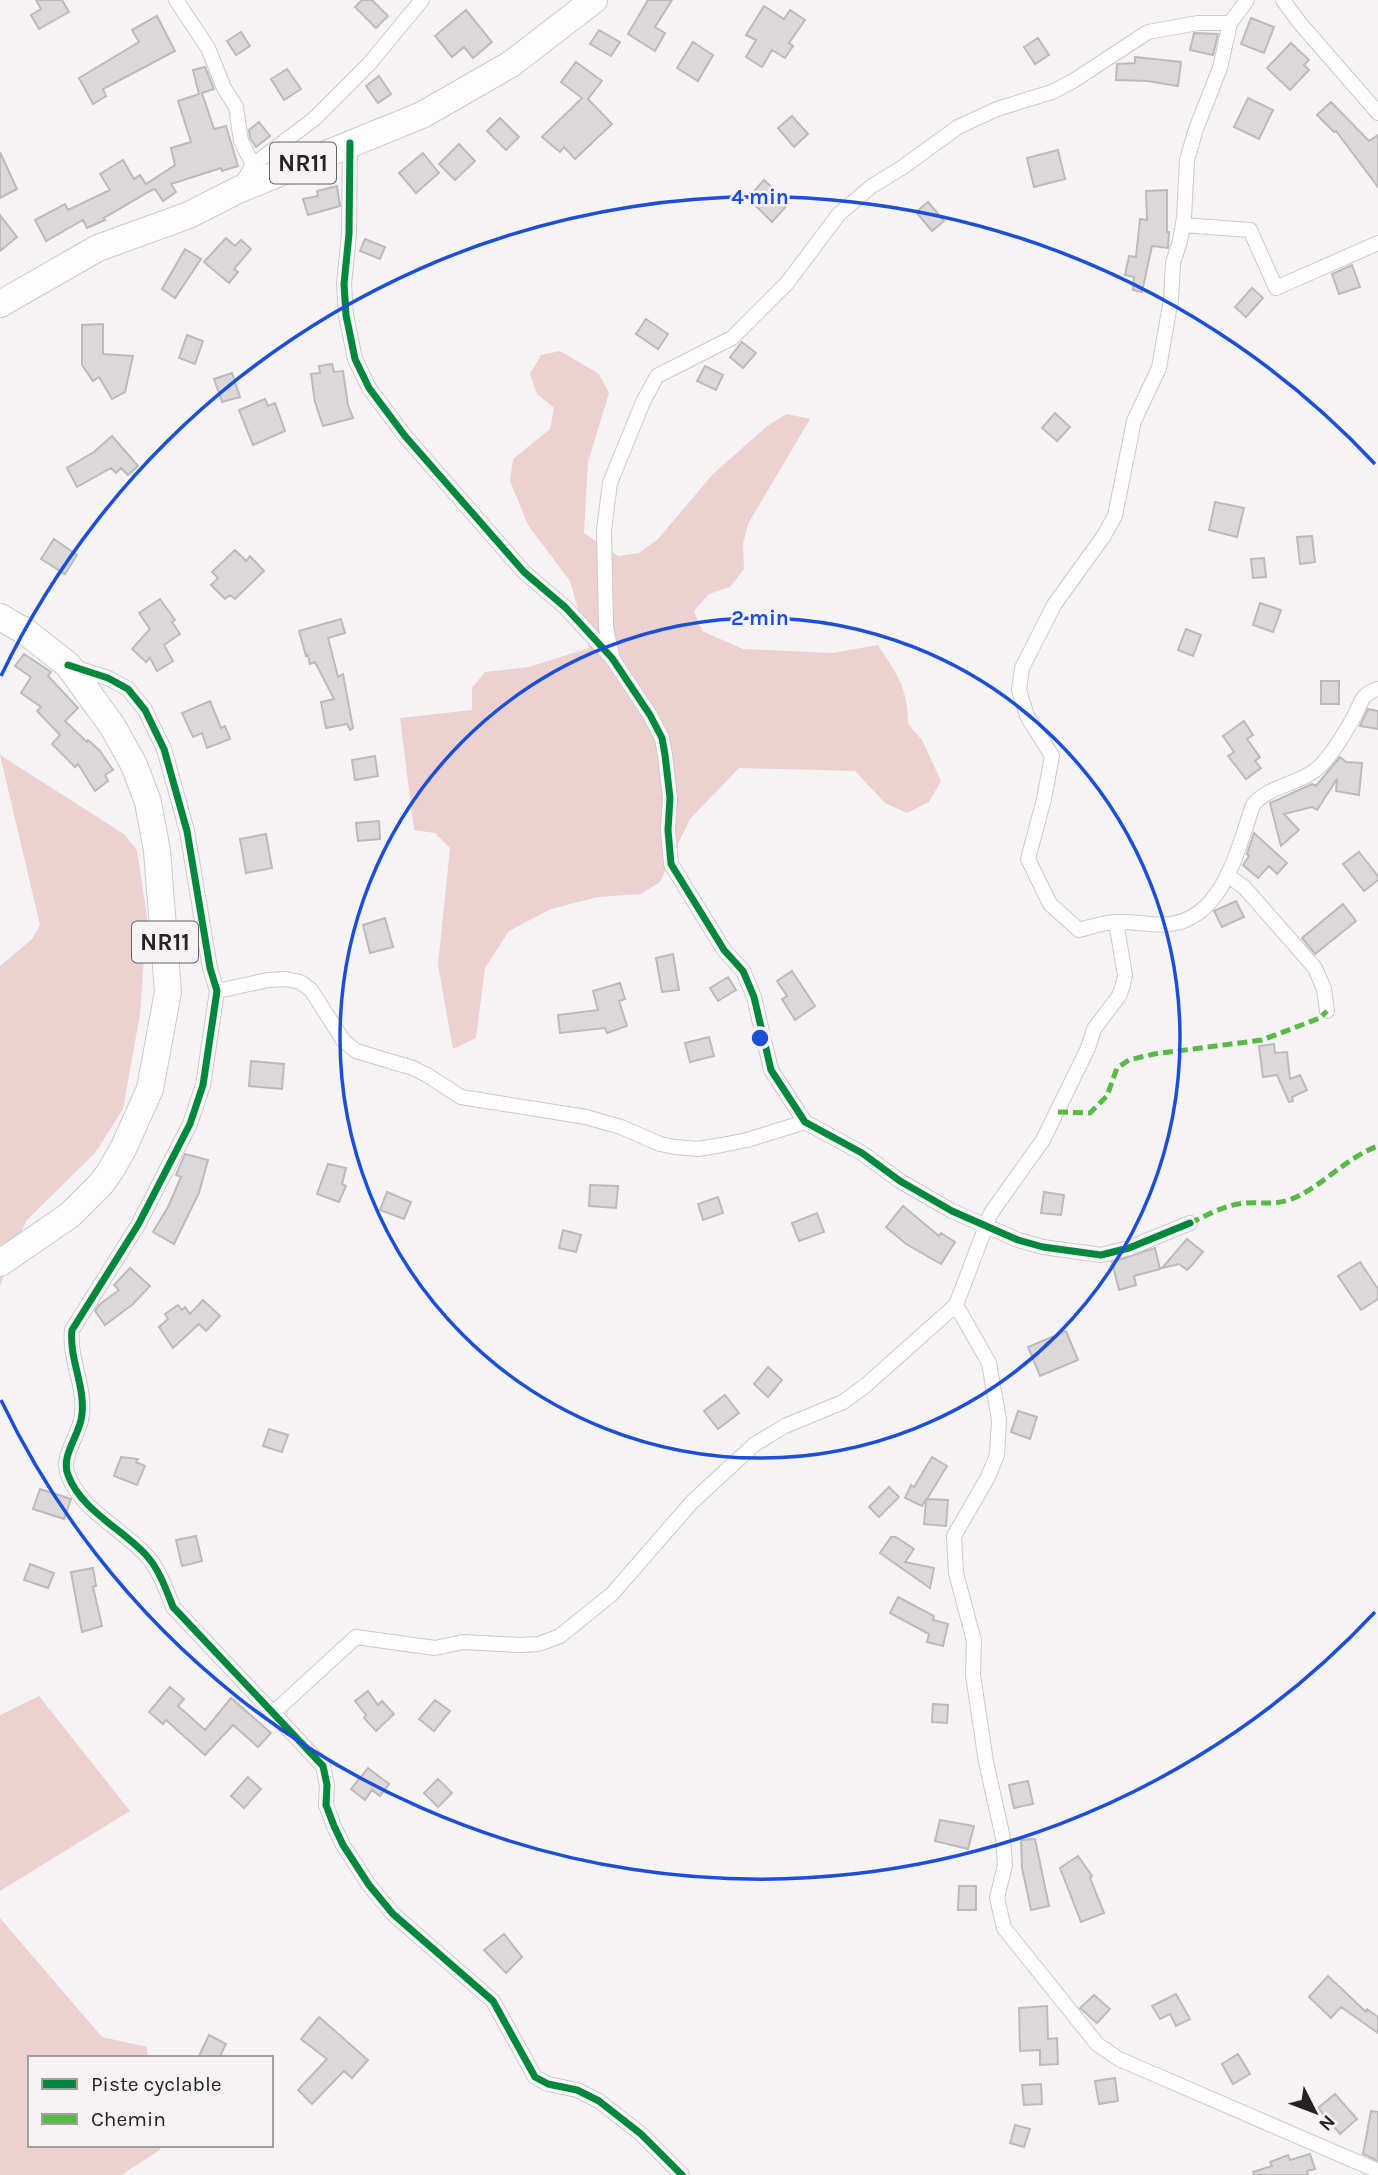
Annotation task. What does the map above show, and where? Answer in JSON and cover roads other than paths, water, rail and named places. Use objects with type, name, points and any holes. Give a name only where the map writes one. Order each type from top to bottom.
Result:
[{"type":"highway","name":"NR11","points":[[0,304],[98,248],[189,215],[238,190],[422,115],[511,64],[594,0]]},
{"type":"highway","name":"NR11","points":[[0,617],[26,632],[68,665],[126,747],[148,802],[157,851],[168,992],[150,1089],[111,1170],[70,1215],[0,1263]]},
{"type":"street","points":[[176,0],[208,48],[224,88],[236,107],[241,141],[253,165]]},
{"type":"street","points":[[238,190],[253,165],[314,119],[369,64],[422,0]]},
{"type":"street","points":[[1247,0],[1230,23],[1220,68],[1187,160],[1183,225],[1173,263],[1171,299],[1159,368],[1134,421],[1115,516],[1054,605],[1022,668],[1019,690],[1027,716],[1052,756],[1028,859],[1050,904],[1079,930],[1116,922],[1169,924],[1190,919],[1214,898],[1227,875],[1253,805],[1265,793],[1310,775],[1322,765],[1364,697],[1378,689]]},
{"type":"street","points":[[1283,0],[1378,113]]},
{"type":"street","points":[[612,658],[606,628],[604,530],[610,483],[643,402],[657,376],[732,338],[787,283],[839,214],[872,187],[958,127],[997,109],[1052,92],[1148,32],[1198,23],[1230,23]]},
{"type":"street","points":[[350,143],[349,234],[344,284],[346,315],[355,359],[369,388],[405,436],[506,552],[539,586],[566,608],[612,658],[633,686],[662,738],[670,798],[668,830],[671,864],[724,950],[743,971],[754,997],[771,1070],[805,1122],[862,1153],[924,1195],[985,1227],[1043,1247],[1101,1255],[1129,1248],[1190,1223]]},
{"type":"street","points":[[1183,225],[1250,230],[1276,288],[1378,243]]},
{"type":"street","points":[[68,665],[108,678],[128,689],[145,710],[164,750],[187,831],[217,991],[204,1085],[190,1124],[138,1225],[72,1330],[70,1346],[82,1395],[82,1416],[69,1452],[66,1469],[69,1478],[87,1503],[148,1557],[165,1586],[173,1607],[323,1766],[327,1785],[326,1805],[334,1826],[369,1885],[393,1914],[493,2001],[535,2077],[548,2084],[577,2090],[599,2101],[640,2134],[682,2175]]},
{"type":"street","points":[[1227,875],[1244,887],[1315,968],[1324,989],[1327,1011]]},
{"type":"street","points":[[272,1714],[356,1637],[435,1648],[474,1641],[539,1644],[560,1636],[612,1594],[692,1502],[755,1444],[785,1426],[843,1402],[866,1386],[956,1306],[985,1227],[1005,1191],[1043,1140],[1083,1059],[1094,1029],[1124,985],[1125,975],[1116,922]]},
{"type":"street","points":[[217,991],[268,980],[286,979],[300,982],[311,990],[343,1040],[356,1051],[414,1068],[461,1097],[586,1117],[621,1127],[660,1144],[698,1149],[747,1140],[805,1122]]},
{"type":"street","points":[[956,1306],[989,1363],[999,1420],[997,1455],[988,1477],[954,1536],[956,1573],[974,1641],[973,1675],[986,1762],[1003,1839],[1005,1865],[997,1898],[1004,1928],[1097,2044],[1119,2059],[1378,2171]]}]
